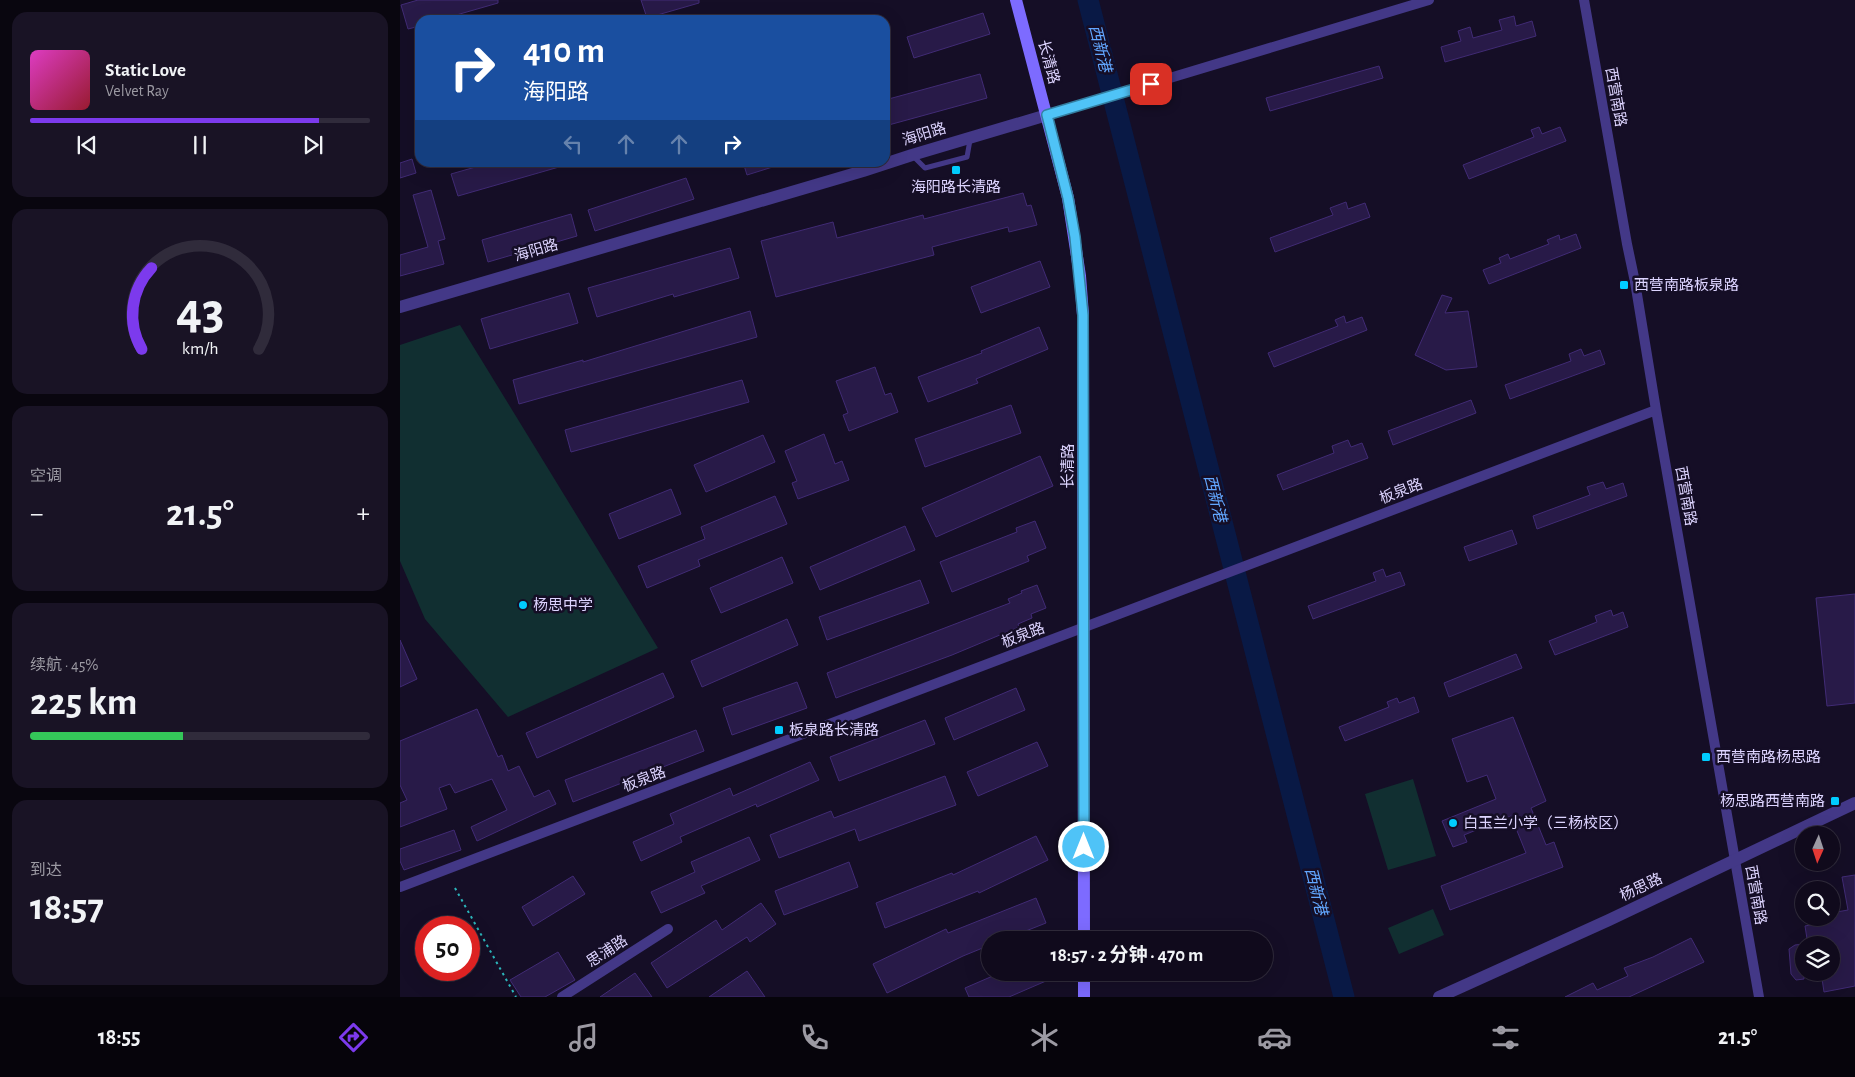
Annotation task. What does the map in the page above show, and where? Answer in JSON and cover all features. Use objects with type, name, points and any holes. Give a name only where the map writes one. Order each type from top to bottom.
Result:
[{"type":"main road","name":"长清路","points":[[1016,0],[1047,115],[1073,227],[1083,315],[1084,931]]},
{"type":"main road","points":[[1084,981],[1084,997]]},
{"type":"street","name":"海阳路","points":[[890,162],[1429,0]]},
{"type":"street","name":"西营南路","points":[[1584,0],[1759,997]]},
{"type":"street","name":"海阳路","points":[[400,307],[875,167]]},
{"type":"street","name":"板泉路","points":[[400,887],[1656,410]]},
{"type":"street","name":"杨思路","points":[[1439,997],[1855,803]]},
{"type":"street","name":"思浦路","points":[[562,997],[668,929]]},
{"type":"lane","points":[[912,155],[925,168],[967,157],[970,137]]},
{"type":"path","points":[[455,888],[516,997]]},
{"type":"green space","points":[[460,325],[658,648],[508,717],[425,619],[400,561],[400,345]]},
{"type":"green space","points":[[1413,779],[1436,856],[1388,870],[1365,794]]},
{"type":"green space","points":[[1433,909],[1444,935],[1399,954],[1388,928]]},
{"type":"building","points":[[418,0],[498,0],[498,3],[456,15],[415,15],[415,27],[408,29],[401,5]]},
{"type":"building","points":[[641,0],[699,0],[699,3],[657,15],[646,15]]},
{"type":"building","points":[[983,13],[990,34],[914,58],[907,37]]},
{"type":"building","points":[[1514,16],[1516,26],[1532,21],[1536,36],[1445,62],[1441,47],[1461,41],[1458,31],[1470,27],[1473,38],[1502,30],[1499,20]]},
{"type":"building","points":[[1379,66],[1383,78],[1270,111],[1266,98]]},
{"type":"building","points":[[980,74],[987,98],[890,125],[890,99]]},
{"type":"building","points":[[1539,127],[1542,134],[1560,127],[1566,141],[1469,179],[1463,165],[1534,137],[1531,130]]},
{"type":"building","points":[[412,159],[416,173],[400,178],[400,163]]},
{"type":"building","points":[[476,167],[559,167],[458,196],[451,174]]},
{"type":"building","points":[[745,167],[773,167],[747,175]]},
{"type":"building","points":[[686,178],[694,199],[595,231],[588,210]]},
{"type":"building","points":[[431,190],[445,239],[438,241],[444,264],[400,276],[400,255],[428,247],[413,195]]},
{"type":"building","points":[[1023,193],[1027,206],[1031,205],[1037,225],[1009,232],[1008,227],[932,247],[934,255],[776,297],[761,241],[833,222],[837,238],[923,215],[924,219]]},
{"type":"building","points":[[1346,202],[1348,209],[1365,203],[1370,217],[1275,252],[1270,238],[1333,215],[1330,208]]},
{"type":"building","points":[[571,214],[577,236],[488,262],[482,240]]},
{"type":"building","points":[[1576,234],[1581,248],[1489,284],[1483,270],[1501,263],[1499,258],[1508,254],[1510,259],[1549,244],[1547,240],[1559,235],[1560,240]]},
{"type":"building","points":[[730,248],[739,278],[674,297],[673,294],[597,317],[588,288]]},
{"type":"building","points":[[1040,261],[1050,287],[981,313],[971,287]]},
{"type":"building","points":[[569,293],[578,323],[490,349],[481,319]]},
{"type":"building","points":[[1442,295],[1452,298],[1445,313],[1468,311],[1477,367],[1446,370],[1415,355]]},
{"type":"building","points":[[750,311],[757,337],[519,404],[513,380],[583,360],[583,362]]},
{"type":"building","points":[[1344,316],[1346,323],[1362,317],[1367,330],[1274,367],[1268,353],[1338,326],[1335,320]]},
{"type":"building","points":[[1039,327],[1048,349],[976,379],[978,383],[928,402],[918,377],[982,353],[981,351]]},
{"type":"building","points":[[1581,349],[1584,356],[1600,350],[1605,364],[1510,399],[1505,385],[1571,361],[1569,354]]},
{"type":"building","points":[[875,367],[885,395],[891,393],[898,412],[849,431],[843,415],[848,413],[836,381]]},
{"type":"building","points":[[742,380],[749,402],[571,452],[565,430]]},
{"type":"building","points":[[1471,400],[1476,413],[1393,445],[1388,431]]},
{"type":"building","points":[[1011,405],[1021,433],[925,467],[915,439]]},
{"type":"building","points":[[824,434],[835,464],[842,461],[849,480],[798,499],[792,483],[797,481],[785,451]]},
{"type":"building","points":[[763,435],[775,462],[706,492],[694,465]]},
{"type":"building","points":[[1348,440],[1351,447],[1362,443],[1368,458],[1283,490],[1277,475],[1334,453],[1332,446]]},
{"type":"building","points":[[1040,456],[1053,486],[936,537],[922,508]]},
{"type":"building","points":[[1603,482],[1606,489],[1623,483],[1627,496],[1537,529],[1533,516],[1590,495],[1587,487]]},
{"type":"building","points":[[671,489],[681,514],[619,539],[609,514]]},
{"type":"building","points":[[775,496],[787,524],[698,560],[700,566],[647,588],[638,566],[705,539],[701,527]]},
{"type":"building","points":[[1035,521],[1046,548],[1027,556],[1029,561],[952,592],[940,562],[1017,532],[1016,528]]},
{"type":"building","points":[[905,526],[915,550],[820,590],[810,567]]},
{"type":"building","points":[[1512,530],[1517,544],[1469,561],[1464,547]]},
{"type":"building","points":[[782,557],[793,583],[721,613],[710,588]]},
{"type":"building","points":[[1383,569],[1386,577],[1400,572],[1405,585],[1313,619],[1308,606],[1376,581],[1373,573]]},
{"type":"building","points":[[920,580],[929,603],[827,640],[819,617]]},
{"type":"building","points":[[1037,585],[1046,608],[1031,614],[1032,618],[1018,624],[1019,627],[952,655],[836,698],[827,673],[1010,603],[1008,599],[1022,593],[1021,591]]},
{"type":"building","points":[[1855,594],[1855,703],[1827,706],[1816,598]]},
{"type":"building","points":[[1611,610],[1613,616],[1623,612],[1628,627],[1555,655],[1549,641],[1597,622],[1595,616]]},
{"type":"building","points":[[787,619],[798,645],[702,687],[691,661]]},
{"type":"building","points":[[400,640],[417,679],[400,687]]},
{"type":"building","points":[[1516,654],[1522,668],[1449,697],[1444,683]]},
{"type":"building","points":[[663,673],[674,697],[537,758],[526,733]]},
{"type":"building","points":[[797,682],[807,708],[732,735],[723,708]]},
{"type":"building","points":[[1016,688],[1025,710],[954,740],[945,718]]},
{"type":"building","points":[[1414,697],[1419,712],[1345,741],[1339,727],[1389,707],[1387,702],[1397,698],[1399,703]]},
{"type":"building","points":[[477,709],[498,757],[502,755],[508,771],[519,766],[534,797],[549,790],[556,804],[477,841],[471,827],[507,810],[492,779],[455,793],[450,784],[439,788],[447,809],[400,827],[400,803],[407,800],[400,785],[400,741]]},
{"type":"building","points":[[1513,717],[1546,801],[1531,808],[1546,845],[1554,842],[1563,867],[1450,910],[1441,886],[1526,853],[1511,816],[1464,835],[1467,842],[1453,847],[1442,821],[1496,799],[1487,775],[1467,782],[1452,739]]},
{"type":"building","points":[[925,720],[935,744],[839,781],[830,757]]},
{"type":"building","points":[[696,730],[704,751],[573,802],[565,780]]},
{"type":"building","points":[[1037,742],[1048,766],[978,796],[967,772]]},
{"type":"building","points":[[810,762],[819,780],[757,807],[756,804],[680,837],[682,842],[641,861],[633,842],[674,824],[670,814],[730,788],[733,796]]},
{"type":"building","points":[[945,776],[956,805],[859,841],[855,829],[779,858],[770,835],[831,811],[834,818]]},
{"type":"building","points":[[454,830],[461,850],[404,870],[400,861],[400,849]]},
{"type":"building","points":[[1036,836],[1048,860],[979,893],[978,891],[885,928],[876,903],[952,873],[953,875]]},
{"type":"building","points":[[749,837],[760,860],[701,886],[705,893],[661,913],[651,892],[695,872],[691,862]]},
{"type":"building","points":[[849,862],[858,887],[784,915],[775,891]]},
{"type":"building","points":[[1855,875],[1855,986],[1824,992],[1822,981],[1840,981],[1840,936],[1807,936],[1805,926],[1840,926],[1840,911],[1848,910],[1842,877]]},
{"type":"building","points":[[573,876],[585,894],[533,926],[522,907]]},
{"type":"building","points":[[1036,898],[1046,923],[1026,931],[981,931],[981,949],[887,993],[873,964],[946,929],[948,933]]},
{"type":"building","points":[[761,903],[776,924],[750,942],[747,937],[667,988],[651,963],[716,920],[722,930]]},
{"type":"building","points":[[1691,938],[1704,962],[1629,997],[1565,997],[1593,983],[1597,990],[1628,976],[1624,968],[1653,957]]},
{"type":"building","points":[[1795,945],[1795,979],[1791,974],[1789,949]]},
{"type":"building","points":[[558,952],[575,980],[545,997],[521,997],[510,980]]},
{"type":"building","points":[[747,971],[765,997],[709,997]]},
{"type":"building","points":[[635,973],[652,997],[600,997]]},
{"type":"building","points":[[981,981],[1046,981],[1009,997],[969,997],[965,988]]},
{"type":"waterway","name":"西新港","points":[[1088,0],[1344,997]]},
{"type":"place","name":"海阳路长清路","points":[[956,170]]},
{"type":"place","name":"西营南路板泉路","points":[[1624,285]]},
{"type":"place","name":"杨思中学","points":[[523,605]]},
{"type":"place","name":"板泉路长清路","points":[[779,730]]},
{"type":"place","name":"西营南路杨思路","points":[[1706,757]]},
{"type":"place","name":"杨思路西营南路","points":[[1835,801]]},
{"type":"place","name":"白玉兰小学（三杨校区）","points":[[1453,823]]},
{"type":"route","points":[[1084,847],[1083,315],[1080,276],[1068,198],[1047,115],[1151,84]]}]
